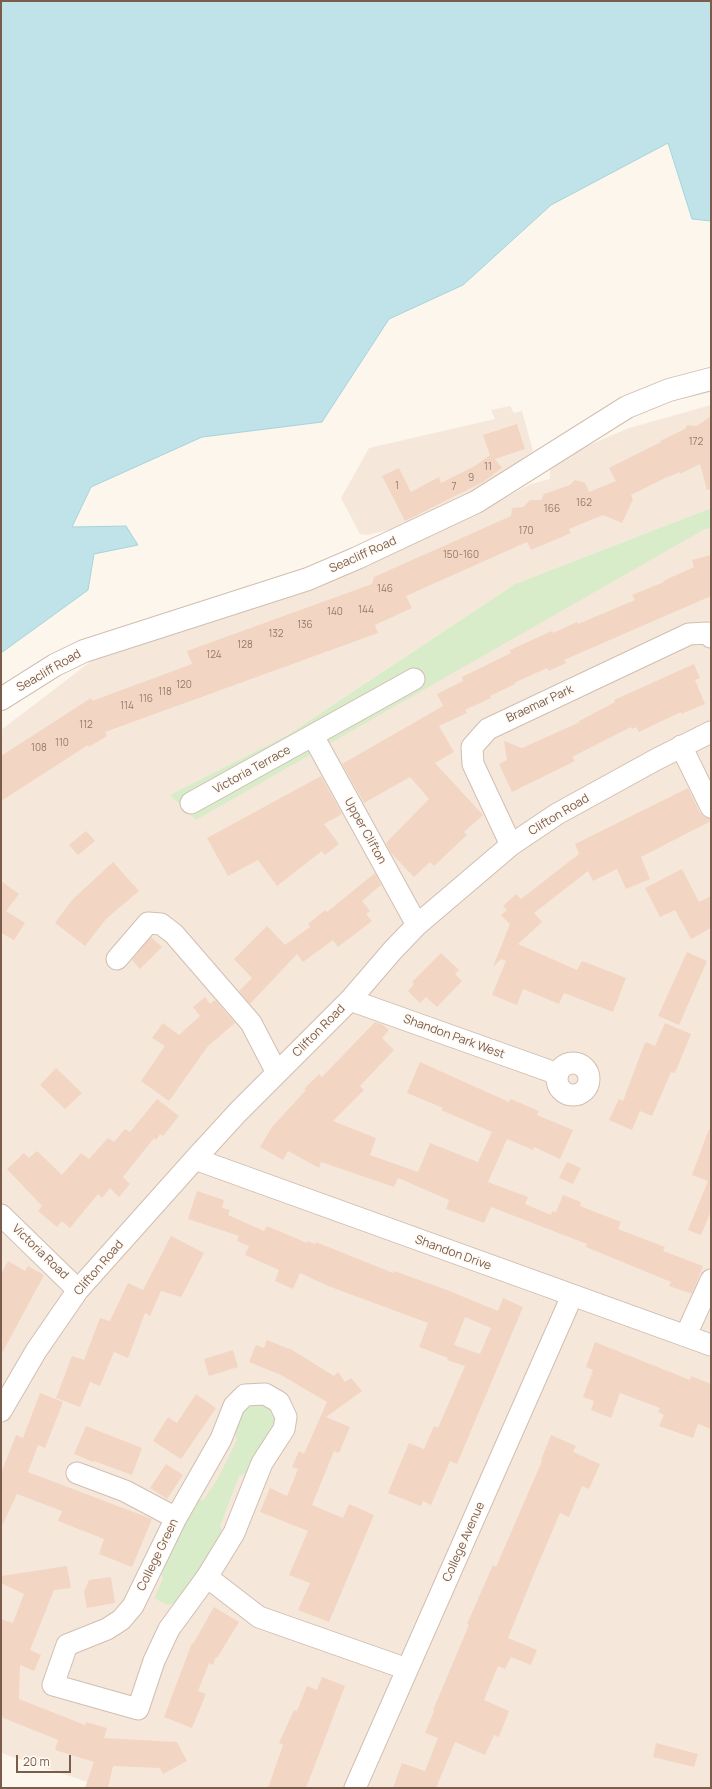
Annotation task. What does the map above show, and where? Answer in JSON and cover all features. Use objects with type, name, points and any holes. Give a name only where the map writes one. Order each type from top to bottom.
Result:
[{"type":"street","name":"Seacliff Road","points":[[1,699],[55,666],[84,651],[308,579],[357,558],[476,502],[627,407],[669,390],[711,379]]},
{"type":"street","name":"Braemar Park","points":[[511,845],[473,764],[472,747],[488,729],[689,634],[707,634],[711,637]]},
{"type":"street","name":"Victoria Terrace","points":[[191,803],[414,679]]},
{"type":"street","name":"Clifton Road","points":[[1,1411],[36,1351],[78,1290],[195,1159],[277,1073],[350,1000],[393,950],[417,925],[511,845],[557,814],[681,746],[711,732]]},
{"type":"street","name":"Upper Clifton","points":[[313,736],[417,925]]},
{"type":"street","points":[[681,746],[711,807]]},
{"type":"street","points":[[117,959],[148,923],[161,924],[174,934],[251,1023],[277,1073]]},
{"type":"street","name":"Shandon Park West","points":[[350,1000],[558,1074]]},
{"type":"street","name":"Shandon Drive","points":[[195,1159],[711,1345]]},
{"type":"street","name":"Victoria Road","points":[[1,1215],[78,1290]]},
{"type":"street","points":[[686,1335],[711,1280]]},
{"type":"street","name":"College Avenue","points":[[355,1788],[572,1296]]},
{"type":"street","name":"College Green","points":[[265,1394],[279,1402],[286,1417],[284,1429],[262,1463],[234,1533],[206,1577],[169,1629],[154,1661],[138,1709],[53,1685],[67,1644],[107,1629],[121,1620],[133,1606],[176,1518],[221,1439],[234,1406],[245,1395],[265,1394]]},
{"type":"street","points":[[77,1473],[125,1491],[176,1518]]},
{"type":"street","points":[[206,1577],[259,1617],[408,1669]]},
{"type":"shaded area","points":[[711,405],[711,508],[515,584],[289,734],[170,795],[703,530],[711,528],[711,1788],[105,1788],[1,1753],[1,730],[98,656],[491,505],[531,484],[550,479],[550,468],[585,447],[629,428]]},
{"type":"shaded area","points":[[510,406],[514,413],[522,411],[533,451],[492,482],[406,526],[367,535],[360,534],[341,498],[369,448],[495,419],[491,410]]},
{"type":"green space","points":[[711,508],[711,528],[703,530],[196,820],[170,795],[289,734],[515,584]]},
{"type":"green space","points":[[259,1403],[265,1405],[273,1412],[275,1416],[274,1426],[247,1473],[239,1476],[220,1526],[223,1533],[200,1567],[180,1602],[167,1605],[154,1598],[163,1579],[160,1569],[195,1502],[204,1499],[216,1482],[237,1440],[234,1431],[240,1415],[253,1404]]},
{"type":"water","points":[[1,1],[711,1],[711,221],[692,219],[668,143],[551,205],[463,285],[389,319],[322,422],[202,437],[91,487],[72,527],[126,526],[138,545],[94,554],[88,590],[1,653]]},
{"type":"building","points":[[711,416],[711,489],[707,490],[700,464],[680,474],[680,472],[665,478],[631,495],[633,499],[622,523],[603,515],[569,529],[571,533],[531,550],[527,542],[406,596],[412,608],[375,625],[378,633],[105,732],[107,736],[89,747],[88,745],[1,801],[1,756],[91,698],[92,701],[192,664],[187,651],[372,584],[374,577],[511,516],[512,508],[523,507],[530,500],[541,500],[544,494],[570,485],[575,480],[585,483],[589,492],[616,481],[609,468],[685,429],[687,425],[697,426]]},
{"type":"building","points":[[517,424],[525,449],[495,459],[502,468],[483,482],[405,521],[382,476],[399,468],[411,492],[439,477],[441,483],[475,466],[490,455],[483,435]]},
{"type":"building","points":[[711,555],[711,596],[564,660],[566,663],[549,671],[547,668],[514,683],[515,684],[490,696],[491,698],[465,710],[467,713],[439,726],[454,752],[435,763],[483,815],[464,832],[467,835],[434,866],[430,862],[414,877],[390,852],[386,843],[429,799],[410,777],[364,803],[342,764],[443,706],[437,694],[463,681],[462,677],[511,653],[510,650],[552,631],[553,633],[577,622],[578,624],[635,600],[632,595],[664,582],[663,581],[694,567],[692,560]]},
{"type":"building","points":[[694,664],[700,678],[695,680],[705,704],[681,714],[681,712],[639,732],[636,727],[632,729],[631,727],[572,757],[575,761],[512,792],[499,764],[507,760],[504,741],[522,748],[580,722],[579,721],[615,702],[614,700]]},
{"type":"building","points":[[321,776],[342,814],[324,824],[339,844],[325,855],[322,851],[277,886],[258,860],[228,876],[207,838]]},
{"type":"building","points":[[688,788],[700,813],[711,819],[711,821],[641,857],[650,879],[626,889],[617,869],[593,881],[588,871],[534,913],[542,922],[518,944],[577,970],[582,961],[626,978],[613,1012],[564,993],[559,1004],[523,989],[517,1005],[492,995],[506,961],[501,959],[493,967],[510,924],[501,915],[507,910],[503,906],[516,894],[521,899],[579,854],[575,844]]},
{"type":"building","points":[[86,831],[95,841],[78,855],[69,845]]},
{"type":"building","points":[[113,862],[139,891],[106,919],[85,946],[55,923],[72,900]]},
{"type":"building","points":[[682,869],[699,902],[711,896],[711,928],[691,939],[675,910],[660,917],[645,888]]},
{"type":"building","points":[[375,873],[381,885],[362,901],[370,911],[366,914],[372,921],[338,947],[333,940],[303,962],[297,954],[250,1004],[239,991],[252,978],[234,959],[267,926],[285,945],[310,927],[308,924],[325,910],[327,912]]},
{"type":"building","points":[[1,881],[19,894],[6,911],[25,923],[14,940],[1,933]]},
{"type":"building","points":[[151,937],[162,947],[140,969],[132,960]]},
{"type":"building","points":[[687,952],[707,961],[679,1025],[658,1016]]},
{"type":"building","points":[[441,953],[459,970],[455,974],[462,981],[437,1007],[426,997],[420,1003],[408,991],[414,984],[412,982]]},
{"type":"building","points":[[205,997],[210,1004],[215,1000],[235,1023],[208,1046],[169,1101],[141,1081],[165,1046],[152,1038],[163,1023],[179,1035],[200,1016],[193,1007]]},
{"type":"building","points":[[375,1022],[383,1025],[389,1030],[382,1038],[394,1050],[360,1086],[364,1090],[333,1121],[376,1138],[370,1155],[418,1172],[430,1143],[478,1162],[492,1132],[441,1110],[443,1108],[407,1093],[420,1062],[509,1102],[511,1099],[539,1111],[537,1115],[573,1130],[560,1159],[534,1147],[533,1150],[507,1139],[488,1182],[528,1197],[525,1204],[551,1215],[552,1211],[556,1212],[563,1195],[581,1202],[580,1206],[621,1222],[618,1229],[665,1247],[663,1251],[703,1266],[692,1294],[669,1286],[671,1282],[586,1247],[587,1244],[491,1207],[484,1223],[446,1209],[449,1200],[398,1178],[394,1187],[321,1162],[319,1168],[288,1151],[283,1160],[260,1147],[272,1127],[306,1090],[304,1089],[319,1074],[322,1077]]},
{"type":"building","points":[[665,1023],[691,1034],[675,1073],[671,1072],[652,1116],[640,1111],[632,1130],[609,1120],[619,1099],[623,1101],[644,1045],[646,1042],[655,1046]]},
{"type":"building","points":[[56,1068],[82,1093],[65,1109],[40,1085]]},
{"type":"building","points":[[157,1099],[179,1116],[163,1136],[160,1134],[156,1140],[154,1138],[123,1177],[130,1184],[119,1197],[110,1188],[102,1198],[98,1194],[70,1228],[62,1221],[57,1227],[38,1211],[42,1206],[7,1169],[24,1153],[29,1158],[37,1151],[62,1175],[81,1153],[89,1159],[108,1138],[114,1142],[125,1129],[130,1132]]},
{"type":"building","points":[[709,1129],[711,1129],[711,1211],[701,1235],[688,1230],[708,1181],[692,1175]]},
{"type":"building","points":[[567,1162],[581,1168],[573,1184],[559,1178]]},
{"type":"building","points":[[197,1191],[224,1200],[222,1208],[230,1210],[228,1215],[264,1231],[267,1226],[307,1243],[307,1241],[315,1244],[316,1242],[393,1273],[394,1271],[447,1290],[498,1311],[503,1298],[523,1307],[457,1464],[450,1461],[431,1505],[423,1501],[421,1506],[388,1493],[409,1443],[424,1449],[434,1426],[438,1428],[465,1366],[447,1360],[448,1358],[419,1347],[428,1323],[328,1286],[300,1273],[293,1289],[275,1281],[279,1270],[245,1255],[249,1246],[237,1241],[239,1236],[188,1219]],"holes":[[[465,1317],[491,1328],[480,1354],[454,1345]]]},
{"type":"building","points":[[171,1236],[204,1253],[181,1297],[161,1291],[150,1316],[145,1313],[128,1358],[114,1352],[100,1386],[90,1382],[80,1407],[56,1398],[72,1356],[84,1360],[100,1318],[110,1321],[128,1283],[143,1290]]},
{"type":"building","points":[[8,1261],[25,1271],[28,1266],[44,1275],[1,1355],[1,1274]]},
{"type":"building","points":[[267,1340],[289,1348],[334,1376],[338,1372],[345,1382],[351,1378],[362,1391],[326,1417],[350,1427],[339,1453],[334,1451],[312,1505],[343,1518],[349,1504],[374,1515],[329,1622],[298,1610],[310,1583],[289,1575],[308,1531],[260,1512],[270,1488],[287,1496],[298,1469],[292,1467],[299,1451],[304,1454],[327,1402],[281,1375],[249,1362],[256,1345],[264,1348]]},
{"type":"building","points":[[595,1342],[690,1380],[691,1376],[711,1384],[711,1429],[698,1424],[693,1438],[659,1426],[664,1415],[658,1412],[660,1408],[620,1393],[611,1418],[591,1410],[594,1401],[583,1397],[593,1370],[586,1367]]},
{"type":"building","points":[[233,1350],[238,1367],[209,1376],[204,1359]]},
{"type":"building","points":[[40,1393],[63,1402],[45,1448],[38,1445],[28,1472],[152,1519],[132,1567],[99,1554],[104,1539],[58,1521],[62,1511],[17,1494],[1,1528],[1,1473],[16,1435],[23,1438]]},
{"type":"building","points":[[196,1394],[216,1408],[181,1459],[153,1441],[168,1417],[177,1423]]},
{"type":"building","points":[[86,1426],[142,1448],[132,1475],[74,1454]]},
{"type":"building","points":[[551,1435],[576,1446],[573,1452],[600,1464],[589,1489],[582,1486],[569,1517],[560,1513],[508,1638],[537,1650],[531,1665],[511,1657],[505,1669],[498,1666],[484,1700],[509,1711],[499,1737],[494,1735],[485,1755],[455,1742],[436,1788],[393,1788],[402,1763],[425,1771],[438,1738],[425,1733],[434,1711],[433,1710],[469,1625],[467,1624],[493,1565],[496,1567],[542,1461],[541,1460]]},
{"type":"building","points":[[166,1464],[183,1475],[167,1499],[150,1488]]},
{"type":"building","points":[[67,1566],[71,1588],[54,1590],[30,1650],[41,1655],[34,1671],[20,1665],[19,1699],[85,1725],[86,1722],[107,1728],[104,1738],[177,1742],[187,1761],[163,1774],[160,1768],[113,1766],[108,1788],[85,1788],[94,1762],[55,1750],[58,1740],[1,1717],[1,1619],[13,1623],[24,1594],[1,1583],[1,1576]]},
{"type":"building","points":[[111,1577],[115,1603],[87,1608],[84,1592],[89,1580]]},
{"type":"building","points":[[214,1607],[239,1622],[217,1658],[216,1657],[213,1665],[209,1663],[198,1691],[206,1694],[192,1728],[164,1717],[192,1643],[193,1644]]},
{"type":"building","points":[[322,1677],[345,1686],[306,1788],[268,1788],[283,1745],[279,1743],[294,1710],[297,1711],[307,1686],[317,1690]]},
{"type":"building","points":[[656,1743],[698,1754],[694,1767],[653,1757]]}]
